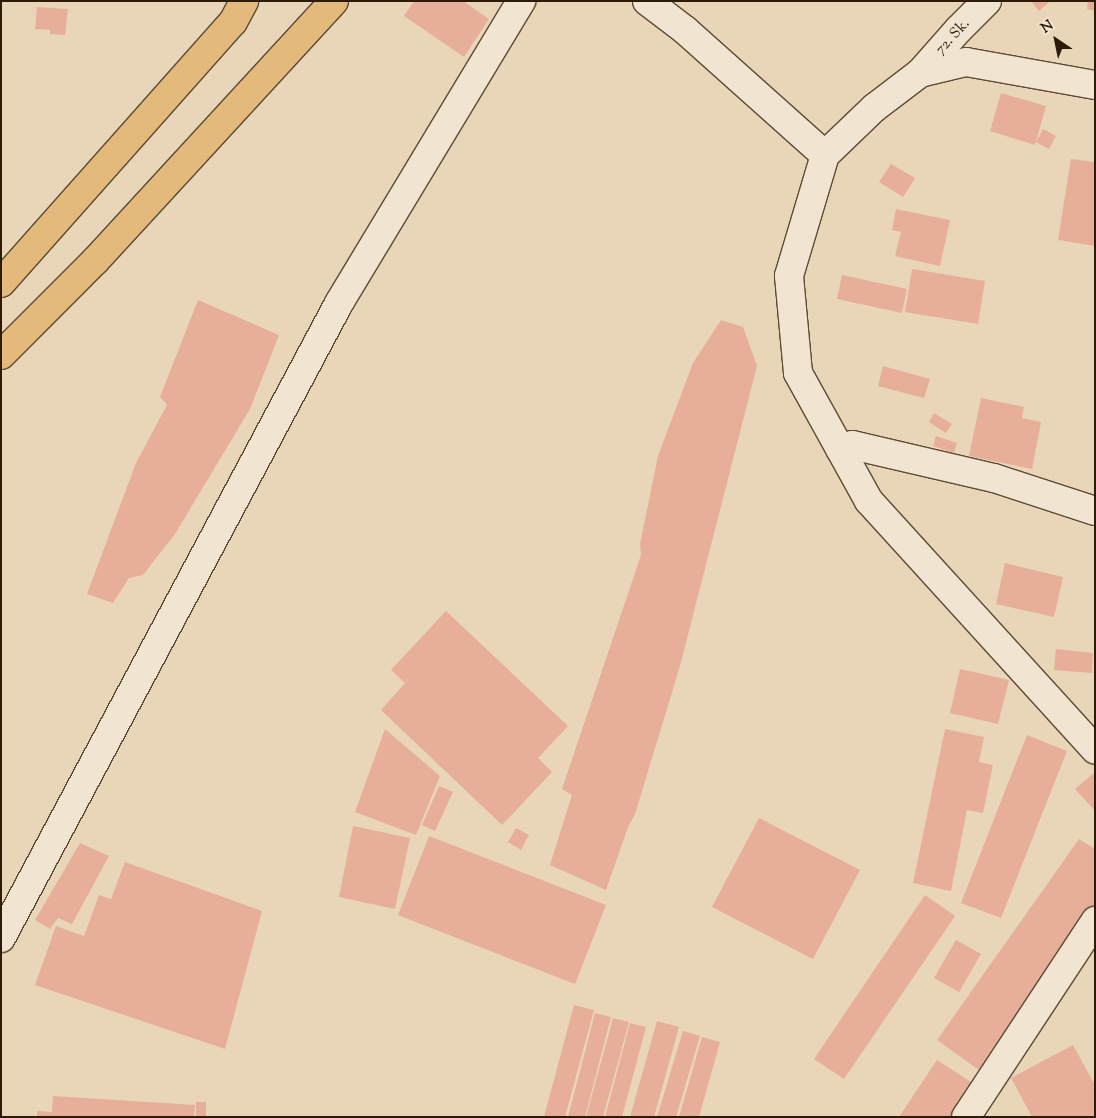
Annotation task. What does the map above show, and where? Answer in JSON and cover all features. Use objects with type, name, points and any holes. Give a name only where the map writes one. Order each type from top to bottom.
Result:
[{"type":"main road","points":[[1,283],[233,22],[244,1]]},
{"type":"main road","points":[[1,355],[94,262],[334,1]]},
{"type":"street","points":[[1,938],[339,303],[522,1]]},
{"type":"street","points":[[647,1],[685,30],[825,155]]},
{"type":"street","name":"72. Sk.","points":[[920,73],[987,1]]},
{"type":"street","points":[[1090,743],[869,501],[798,373],[789,276],[825,155],[874,108],[920,73],[966,62],[1095,85]]},
{"type":"street","points":[[840,449],[852,446],[994,478],[1095,512]]},
{"type":"street","points":[[966,1117],[1095,921]]},
{"type":"building","points":[[414,1],[463,1],[489,19],[464,57],[404,16]]},
{"type":"building","points":[[1031,1],[1050,1],[1039,11]]},
{"type":"building","points":[[1088,1],[1095,1],[1095,11],[1087,9]]},
{"type":"building","points":[[37,7],[68,9],[65,35],[50,34],[50,30],[35,29]]},
{"type":"building","points":[[1001,93],[1046,106],[1035,145],[990,131]]},
{"type":"building","points":[[1043,129],[1056,136],[1049,149],[1036,142]]},
{"type":"building","points":[[1071,159],[1095,162],[1095,246],[1058,240]]},
{"type":"building","points":[[891,164],[915,178],[903,197],[879,182]]},
{"type":"building","points":[[896,209],[950,220],[940,266],[895,256],[901,232],[892,230]]},
{"type":"building","points":[[912,269],[985,281],[978,324],[905,312]]},
{"type":"building","points":[[842,275],[907,289],[902,313],[837,299]]},
{"type":"building","points":[[198,300],[279,335],[250,409],[175,534],[143,575],[129,578],[113,603],[87,594],[136,463],[167,405],[160,397]]},
{"type":"building","points":[[721,320],[743,327],[757,366],[680,666],[635,814],[628,827],[606,890],[550,865],[572,795],[562,789],[641,555],[640,544],[658,456],[693,363]]},
{"type":"building","points":[[883,366],[930,379],[924,398],[878,386]]},
{"type":"building","points":[[981,398],[1024,407],[1022,418],[1041,422],[1032,469],[969,456]]},
{"type":"building","points":[[934,413],[952,424],[946,433],[929,422]]},
{"type":"building","points":[[936,436],[957,443],[954,453],[933,446]]},
{"type":"building","points":[[1005,563],[1063,577],[1054,617],[996,604]]},
{"type":"building","points":[[446,611],[568,726],[538,758],[552,772],[502,825],[381,710],[405,683],[391,670]]},
{"type":"building","points":[[1056,649],[1093,653],[1092,673],[1054,670]]},
{"type":"building","points":[[960,669],[1009,680],[998,724],[950,713]]},
{"type":"building","points":[[385,729],[440,776],[416,835],[355,812]]},
{"type":"building","points":[[945,729],[984,737],[979,762],[993,765],[983,813],[967,810],[951,891],[913,883]]},
{"type":"building","points":[[1027,735],[1067,751],[1001,918],[961,903]]},
{"type":"building","points":[[1095,774],[1095,811],[1075,789]]},
{"type":"building","points":[[439,786],[453,792],[435,831],[422,825]]},
{"type":"building","points":[[759,818],[860,870],[813,959],[712,907]]},
{"type":"building","points":[[353,826],[410,838],[395,909],[339,897]]},
{"type":"building","points":[[516,828],[529,835],[521,850],[508,842]]},
{"type":"building","points":[[429,836],[606,905],[575,984],[398,915]]},
{"type":"building","points":[[1079,839],[1095,849],[1095,906],[979,1070],[937,1040]]},
{"type":"building","points":[[80,843],[109,856],[72,924],[58,918],[50,929],[35,920]]},
{"type":"building","points":[[125,862],[262,911],[225,1049],[35,985],[56,926],[84,936],[99,895],[111,899]]},
{"type":"building","points":[[925,895],[955,916],[844,1079],[814,1059]]},
{"type":"building","points":[[956,940],[981,954],[959,992],[934,978]]},
{"type":"building","points":[[574,1005],[594,1010],[565,1117],[544,1117]]},
{"type":"building","points":[[595,1013],[611,1017],[585,1117],[568,1117]]},
{"type":"building","points":[[613,1018],[629,1022],[603,1117],[586,1117]]},
{"type":"building","points":[[657,1021],[679,1027],[654,1117],[630,1117]]},
{"type":"building","points":[[630,1023],[646,1027],[622,1117],[605,1117]]},
{"type":"building","points":[[683,1031],[700,1036],[676,1117],[657,1117]]},
{"type":"building","points":[[702,1037],[720,1042],[699,1117],[679,1117]]},
{"type":"building","points":[[1073,1045],[1095,1085],[1095,1117],[1032,1117],[1011,1078]]},
{"type":"building","points":[[937,1060],[974,1084],[952,1117],[899,1117]]},
{"type":"building","points":[[53,1096],[195,1105],[194,1117],[37,1117],[37,1111],[52,1112]]},
{"type":"building","points":[[196,1102],[206,1102],[206,1117],[196,1117]]}]
